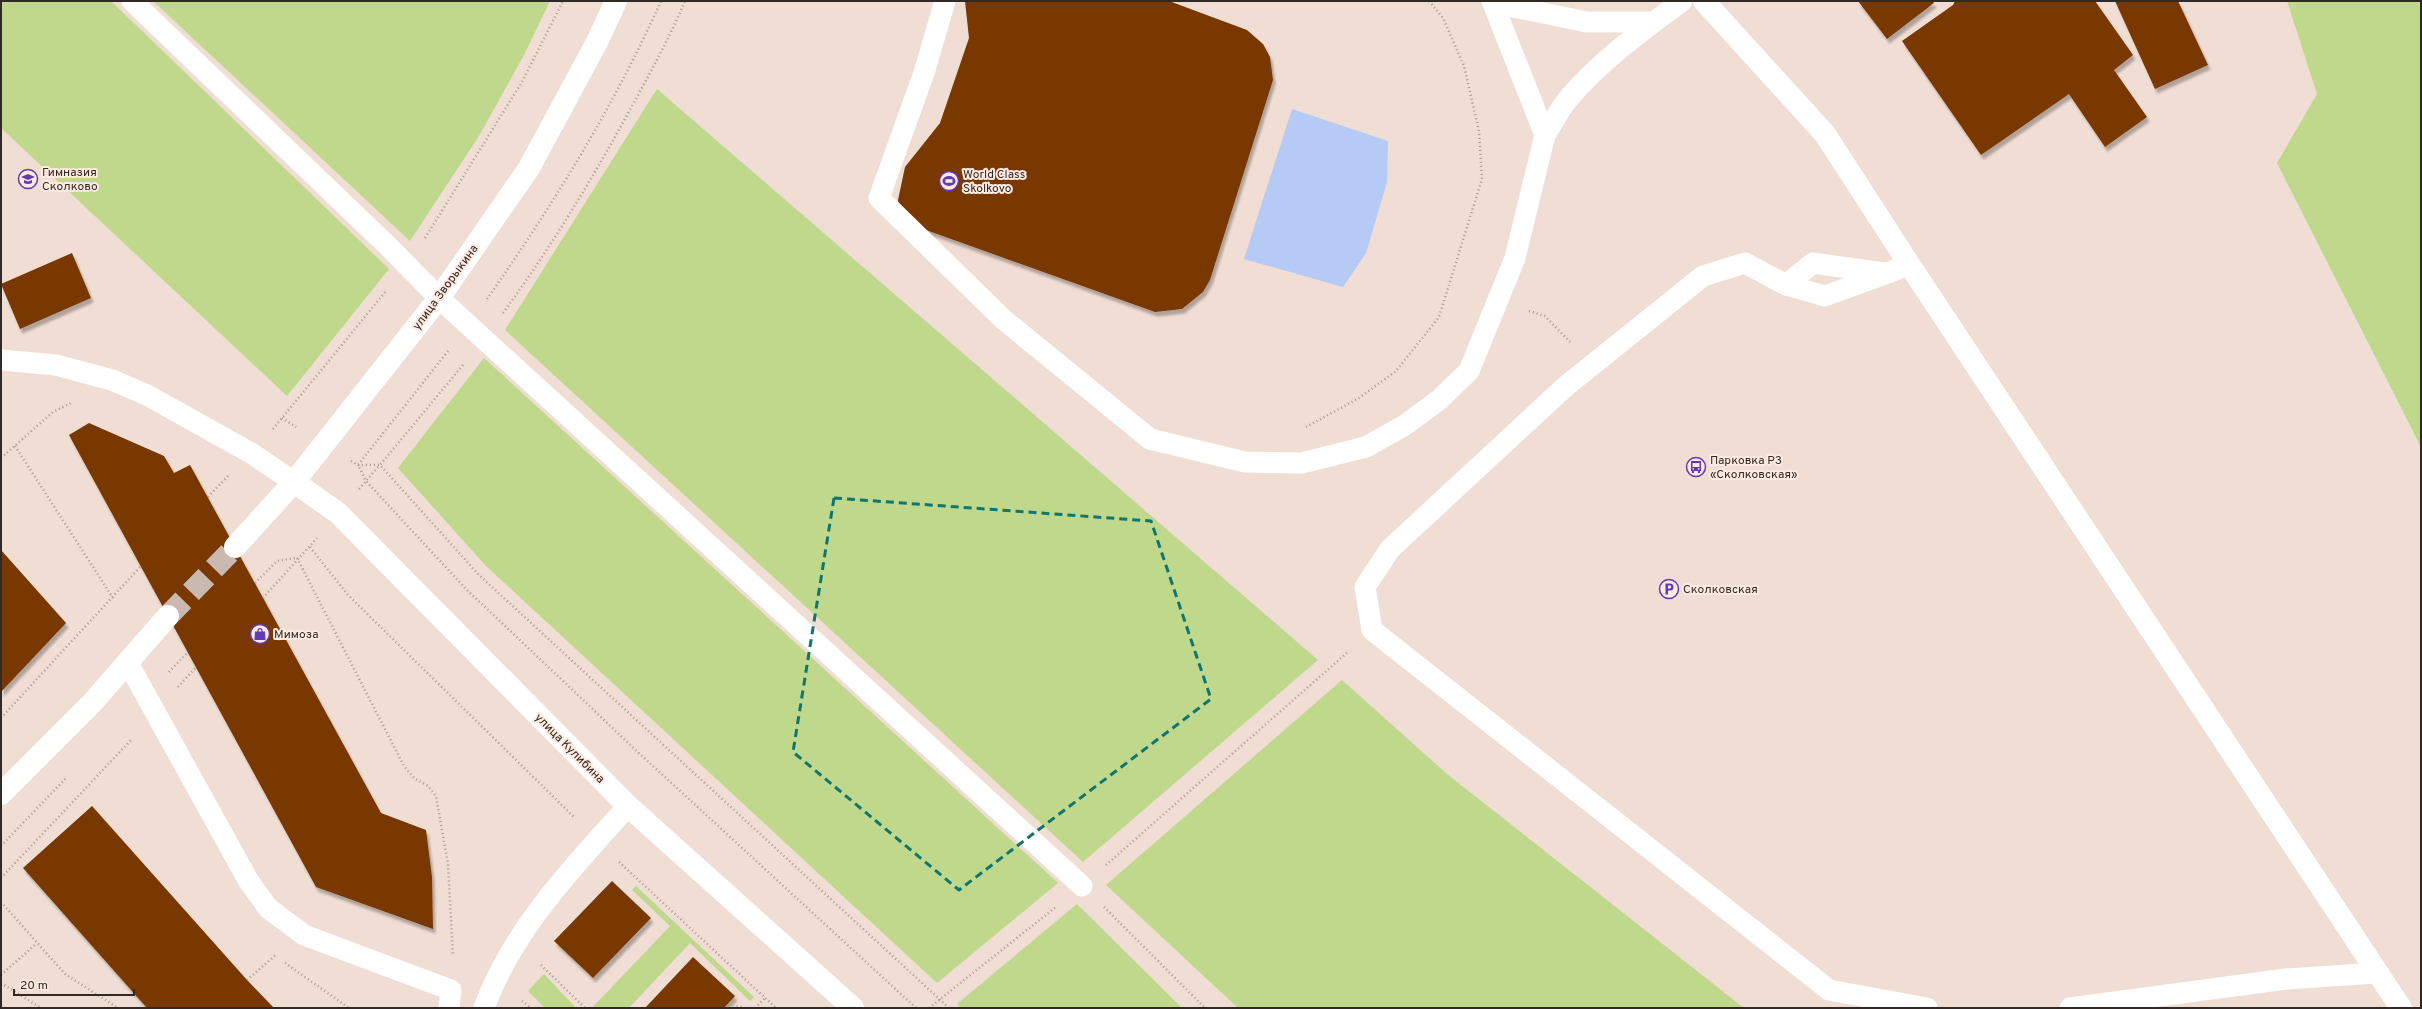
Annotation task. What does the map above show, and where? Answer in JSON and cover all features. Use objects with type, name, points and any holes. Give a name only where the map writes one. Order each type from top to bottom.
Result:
[{"type":"street","name":"улица Зворыкина","points":[[235,547],[294,482],[439,298],[529,168],[597,42],[616,1]]},
{"type":"street","points":[[1704,1],[1825,134],[1909,264],[2401,1008]]},
{"type":"street","name":"улица Кулибина","points":[[294,482],[338,513],[628,806],[853,1008]]},
{"type":"street","points":[[4,785],[128,663],[168,616]]},
{"type":"lane","points":[[132,1],[439,298],[485,338],[1082,886]]},
{"type":"lane","points":[[945,1],[924,73],[879,198],[1003,319],[1150,439],[1245,462],[1302,463],[1366,447],[1405,425],[1439,400],[1469,371],[1515,258],[1545,135],[1567,100],[1595,69],[1653,22],[1682,1]]},
{"type":"lane","points":[[1493,2],[1545,135]]},
{"type":"lane","points":[[1493,2],[1587,22],[1653,22]]},
{"type":"lane","points":[[1909,264],[1888,274],[1825,296],[1786,285],[1745,263],[1703,276],[1566,386],[1390,549],[1365,587],[1372,630],[1829,990],[1927,1008]]},
{"type":"lane","points":[[1786,285],[1812,263],[1888,274]]},
{"type":"lane","points":[[1,360],[50,364],[112,380],[148,395],[251,452],[294,482]]},
{"type":"lane","points":[[128,663],[256,893],[277,917],[304,935],[450,999]]},
{"type":"lane","points":[[484,1008],[516,944],[547,900],[628,806]]},
{"type":"lane","points":[[2070,1008],[2286,979],[2377,973]]},
{"type":"path","points":[[684,1],[670,37],[597,170],[530,276],[485,338],[366,482],[466,589],[641,755],[916,1008]]},
{"type":"path","points":[[1304,428],[1359,398],[1396,371],[1439,317],[1482,179],[1479,131],[1464,66],[1443,18],[1429,1]]},
{"type":"path","points":[[1524,309],[1545,316]]},
{"type":"path","points":[[1,458],[52,412],[62,406],[79,402]]},
{"type":"path","points":[[282,418],[296,426]]},
{"type":"path","points":[[15,446],[113,598]]},
{"type":"path","points":[[346,459],[358,465],[380,465],[479,575],[949,1008]]},
{"type":"path","points":[[224,470],[231,474]]},
{"type":"path","points":[[263,598],[297,558],[310,547],[348,595],[624,867],[776,1008]]},
{"type":"path","points":[[255,583],[277,561],[297,558]]},
{"type":"path","points":[[297,558],[404,766],[414,778],[428,786],[436,796],[445,843],[450,888],[453,944],[450,999]]},
{"type":"path","points":[[1,718],[141,566]]},
{"type":"path","points":[[929,1008],[1082,886],[1372,630]]},
{"type":"path","points":[[1,878],[117,757],[196,667]]},
{"type":"path","points":[[1082,886],[1205,1008]]},
{"type":"path","points":[[1,902],[70,978],[118,1008]]},
{"type":"path","points":[[248,980],[275,956],[304,935]]},
{"type":"path","points":[[1,975],[37,943]]},
{"type":"path","points":[[516,944],[563,984],[585,1008]]},
{"type":"path","points":[[275,956],[349,1008]]},
{"type":"path","points":[[1,983],[41,1008]]},
{"type":"path","points":[[755,1008],[765,998]]},
{"type":"path","points":[[733,1008],[739,1006],[743,1008]]},
{"type":"highlighted area","points":[[834,498],[1151,521],[1211,699],[959,890],[793,752]]},
{"type":"green space","points":[[1,1],[111,1],[389,269],[287,396],[1,128]]},
{"type":"green space","points":[[153,1],[550,1],[524,55],[479,136],[410,241]]},
{"type":"green space","points":[[2287,1],[2421,1],[2421,447],[2277,163],[2317,94]]},
{"type":"green space","points":[[657,89],[1318,660],[1083,862],[505,330]]},
{"type":"green space","points":[[484,358],[1058,883],[937,983],[486,566],[398,468]]},
{"type":"green space","points":[[1342,680],[1447,774],[1744,1008],[1238,1008],[1106,885]]},
{"type":"green space","points":[[636,886],[754,997],[750,1001],[690,943],[629,1008],[592,1008],[670,926],[632,890]]},
{"type":"green space","points":[[1077,904],[1182,1008],[961,1008],[957,1004]]},
{"type":"green space","points":[[544,974],[576,1008],[545,1008],[528,991]]},
{"type":"water","points":[[1292,109],[1388,141],[1387,182],[1366,253],[1343,287],[1244,259]]},
{"type":"building","points":[[965,1],[1169,1],[1247,30],[1263,44],[1270,57],[1273,80],[1210,280],[1203,292],[1182,309],[1155,312],[912,225],[900,214],[898,200],[905,167],[940,123],[969,38]]},
{"type":"building","points":[[1858,1],[1933,1],[1934,3],[1887,39]]},
{"type":"building","points":[[1955,1],[2095,1],[2133,55],[2114,70],[2147,117],[2105,147],[2069,94],[1981,155],[1902,41],[1953,5]]},
{"type":"building","points":[[2115,1],[2178,1],[2208,65],[2155,89]]},
{"type":"building","points":[[72,253],[91,298],[20,329],[1,284]]},
{"type":"building","points":[[89,423],[164,456],[174,473],[190,465],[381,813],[426,830],[432,877],[433,929],[316,887],[69,435]]},
{"type":"building","points":[[1,550],[66,623],[1,692]]},
{"type":"building","points":[[92,806],[247,980],[274,1008],[147,1008],[23,868]]},
{"type":"building","points":[[612,881],[651,918],[593,978],[554,941]]},
{"type":"building","points":[[693,957],[735,996],[724,1008],[645,1008]]},
{"type":"tunnel","points":[[168,616],[235,547]]},
{"type":"place","name":"Гимназия Сколково","points":[[28,179]]},
{"type":"place","name":"World Class Skolkovo","points":[[949,181]]},
{"type":"place","name":"Парковка P3 «Сколковская»","points":[[1696,467]]},
{"type":"place","name":"Сколковская","points":[[1669,589]]},
{"type":"place","name":"Мимоза","points":[[260,634]]}]
